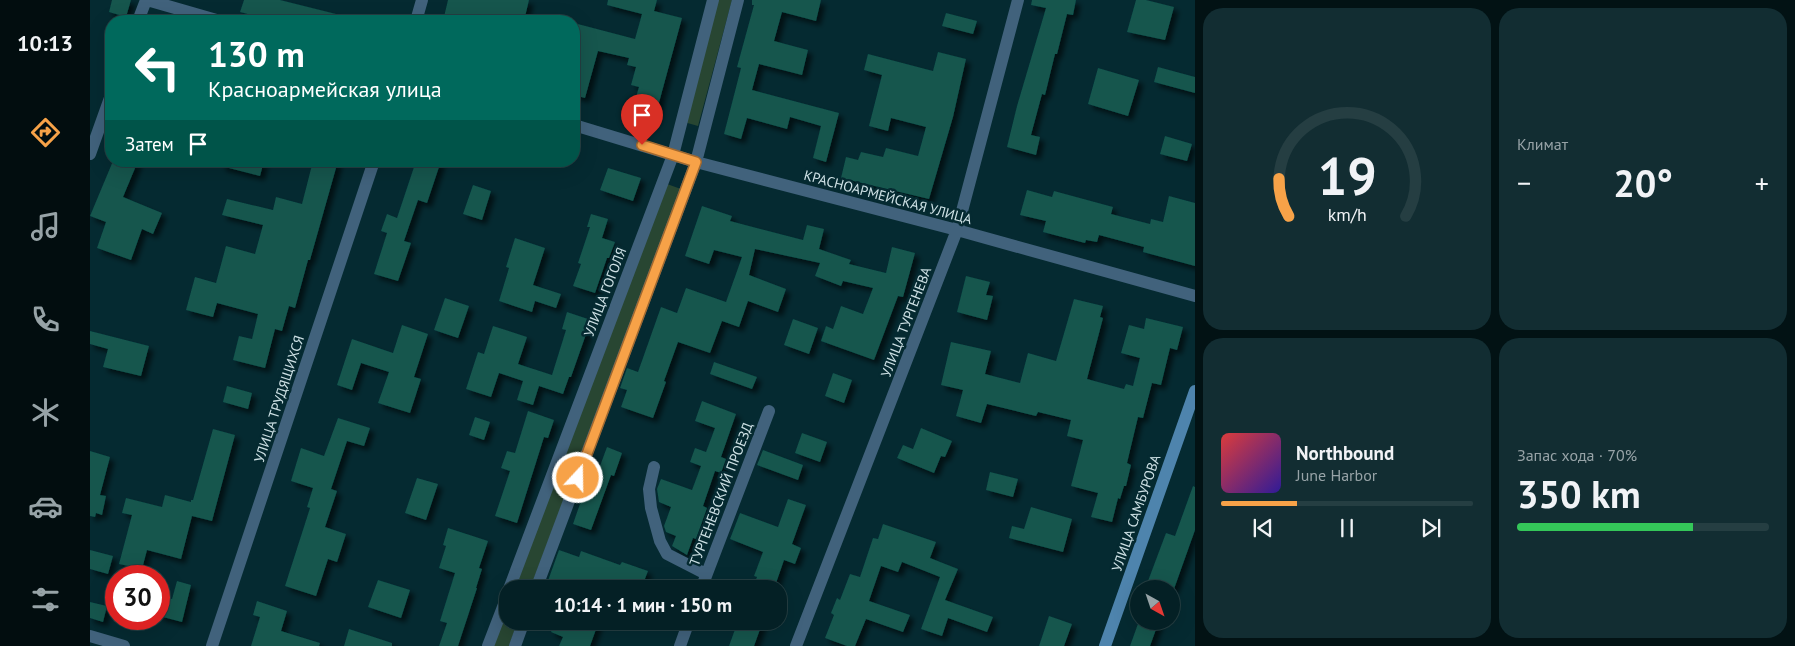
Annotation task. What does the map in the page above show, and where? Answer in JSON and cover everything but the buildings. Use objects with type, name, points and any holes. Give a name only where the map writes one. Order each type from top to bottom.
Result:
[{"type":"street","points":[[141,15],[147,0],[199,15]]},
{"type":"street","points":[[418,15],[422,0]]},
{"type":"street","name":"УЛИЦА ГОГОЛЯ","points":[[512,580],[673,154],[713,0]]},
{"type":"street","points":[[539,580],[696,162],[738,0]]},
{"type":"street","name":"УЛИЦА ТУРГЕНЕВА","points":[[796,646],[957,230],[1018,0]]},
{"type":"street","points":[[90,154],[105,112]]},
{"type":"street","name":"КРАСНОАРМЕЙСКАЯ УЛИЦА","points":[[580,127],[696,162],[957,230],[1195,296]]},
{"type":"street","name":"УЛИЦА ТРУДЯЩИХСЯ","points":[[212,646],[372,167]]},
{"type":"street","name":"УЛИЦА САМБУРОВА","points":[[1105,646],[1195,391]]},
{"type":"street","name":"ТУРГЕНЕВСКИЙ ПРОЕЗД","points":[[704,580],[769,411]]},
{"type":"street","points":[[654,467],[649,489],[651,508],[660,541],[667,554],[706,574]]},
{"type":"street","points":[[488,646],[499,617]]},
{"type":"street","points":[[515,646],[521,630]]},
{"type":"street","points":[[680,646],[686,630]]},
{"type":"street","points":[[90,636],[124,646]]},
{"type":"green space","points":[[717,0],[732,0],[698,126],[684,122]]},
{"type":"green space","points":[[667,184],[681,189],[533,580],[517,580]]},
{"type":"green space","points":[[499,627],[499,630],[515,630],[509,646],[492,646]]},
{"type":"route","points":[[578,478],[696,162],[642,145]]}]
